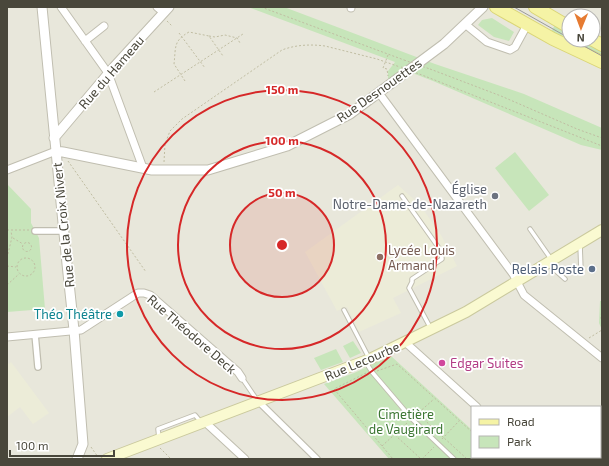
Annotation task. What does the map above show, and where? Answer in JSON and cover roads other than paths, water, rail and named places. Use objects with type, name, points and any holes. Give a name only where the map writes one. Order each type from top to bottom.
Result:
[{"type":"main road","points":[[496,7],[553,39],[602,62]]},
{"type":"main road","points":[[535,7],[561,22]]},
{"type":"main road","name":"Rue Lecourbe","points":[[103,458],[368,363],[405,342],[466,312],[602,230]]},
{"type":"street","name":"Rue de la Croix Nivert","points":[[42,7],[84,444],[77,459]]},
{"type":"street","points":[[61,7],[108,73],[143,168]]},
{"type":"street","name":"Rue Desnouettes","points":[[56,151],[143,168],[164,170],[208,170],[287,146],[350,114],[444,44],[483,7]]},
{"type":"street","name":"Rue du Hameau","points":[[54,138],[108,73],[164,12]]},
{"type":"street","points":[[465,24],[488,42],[510,50],[515,47],[527,25]]},
{"type":"street","points":[[85,41],[104,26]]},
{"type":"street","points":[[378,93],[488,239],[513,274],[524,295],[602,358]]},
{"type":"street","points":[[7,170],[56,151]]},
{"type":"street","points":[[35,230],[64,231]]},
{"type":"street","name":"Rue Théodore Deck","points":[[7,337],[81,330],[138,293],[144,292],[150,295],[238,372],[242,378]]},
{"type":"street","points":[[35,334],[38,367]]},
{"type":"street","points":[[405,342],[476,406]]},
{"type":"street","points":[[259,402],[317,459]]},
{"type":"street","points":[[203,422],[245,459]]},
{"type":"lane","points":[[402,196],[441,251],[442,255],[442,259],[412,279],[409,288],[431,330]]},
{"type":"lane","points":[[530,228],[549,262],[565,279]]},
{"type":"lane","points":[[580,243],[581,271]]},
{"type":"lane","points":[[344,310],[372,372],[412,419],[454,459]]},
{"type":"lane","points":[[242,378],[253,397],[259,402]]},
{"type":"tram line","points":[[514,7],[561,33]]},
{"type":"tram line","points":[[588,48],[602,56]]},
{"type":"place","name":"Église Notre-Dame-de-Nazareth","points":[[495,196]]},
{"type":"place","name":"Lycée Louis Armand","points":[[380,257]]},
{"type":"place","name":"Relais Poste","points":[[592,269]]},
{"type":"place","name":"Théo Théâtre","points":[[120,314]]},
{"type":"place","name":"Edgar Suites","points":[[442,363]]},
{"type":"park label","name":"Cimetière de Vaugirard","points":[[406,422]]}]
